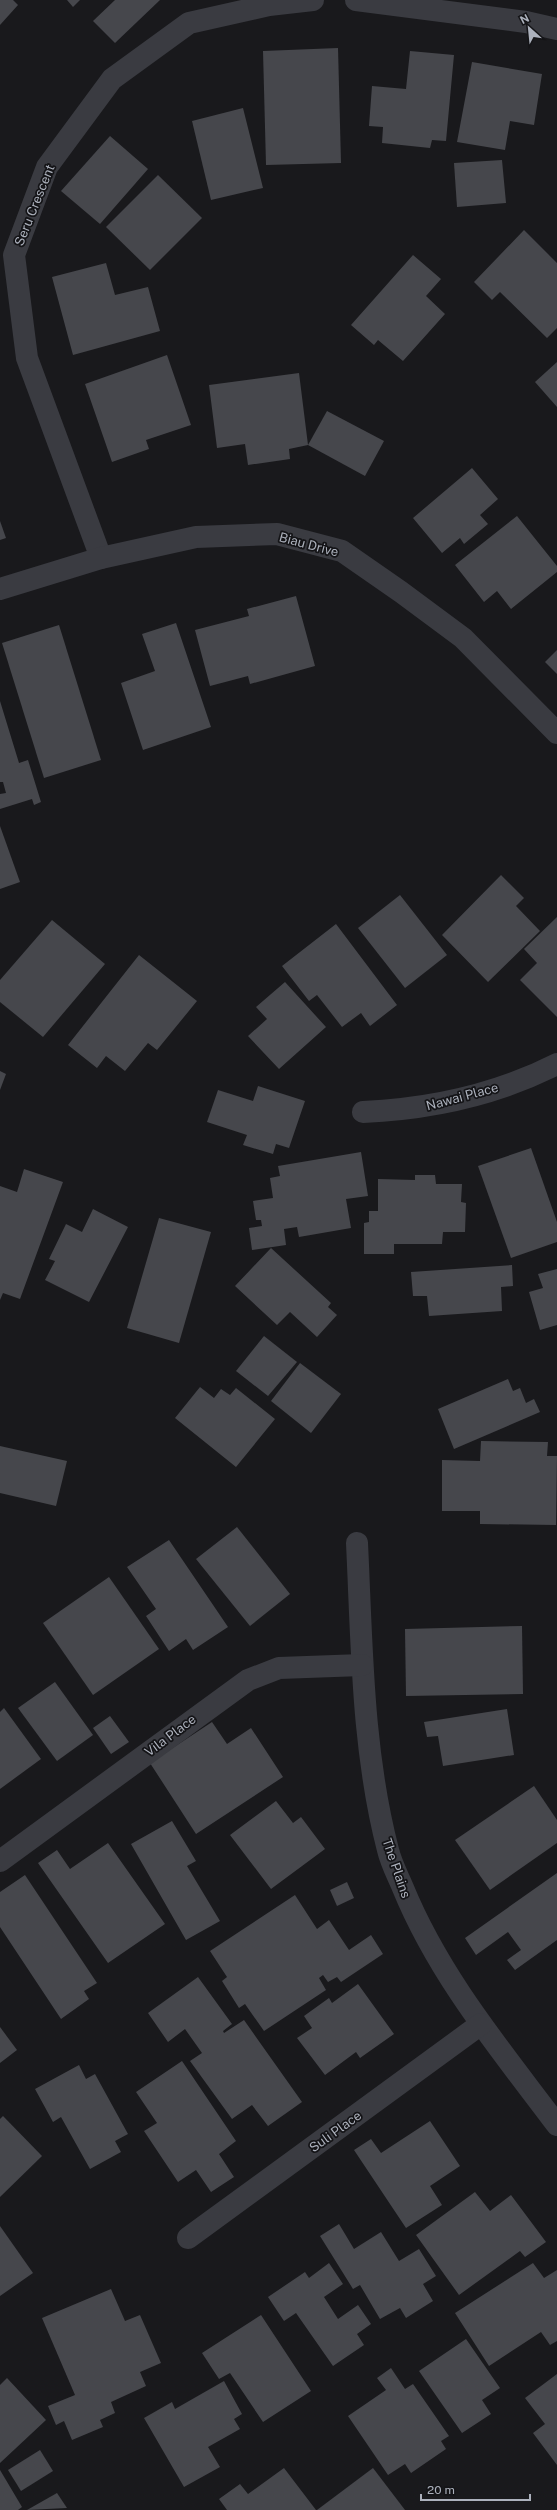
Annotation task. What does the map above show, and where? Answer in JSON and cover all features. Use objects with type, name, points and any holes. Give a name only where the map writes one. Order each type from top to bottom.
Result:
[{"type":"street","name":"Seru Crescent","points":[[101,558],[27,358],[14,255],[46,167],[112,79],[189,23],[267,2],[313,0]]},
{"type":"street","points":[[356,0],[526,22],[557,29]]},
{"type":"street","name":"Biau Drive","points":[[0,589],[101,558],[196,537],[278,534],[342,551],[463,638],[557,733]]},
{"type":"street","name":"Nawai Place","points":[[363,1112],[430,1106],[527,1079],[557,1064]]},
{"type":"street","name":"The Plains","points":[[357,1543],[366,1728],[388,1851],[410,1904],[438,1961],[482,2024],[557,2125]]},
{"type":"street","name":"Vila Place","points":[[0,1861],[248,1680],[279,1668],[362,1665]]},
{"type":"street","name":"Suli Place","points":[[188,2238],[482,2024]]},
{"type":"building","points":[[0,0],[13,0],[18,5],[0,25]]},
{"type":"building","points":[[67,0],[80,0],[73,7]]},
{"type":"building","points":[[115,0],[160,0],[115,43],[93,21]]},
{"type":"building","points":[[338,48],[341,163],[266,165],[263,51]]},
{"type":"building","points":[[410,51],[454,55],[446,141],[432,140],[430,148],[382,143],[383,127],[369,126],[372,86],[406,89]]},
{"type":"building","points":[[472,62],[542,74],[534,125],[510,121],[505,150],[457,142]]},
{"type":"building","points":[[243,108],[263,188],[211,200],[192,121]]},
{"type":"building","points":[[110,136],[148,169],[100,224],[61,191]]},
{"type":"building","points":[[502,160],[506,203],[457,207],[454,163]]},
{"type":"building","points":[[158,175],[202,218],[150,270],[106,227]]},
{"type":"building","points":[[524,230],[557,263],[557,328],[547,338],[500,292],[492,300],[474,282]]},
{"type":"building","points":[[413,255],[441,279],[426,296],[445,314],[403,361],[378,340],[374,345],[351,325]]},
{"type":"building","points":[[106,263],[115,295],[148,287],[160,331],[73,355],[52,277]]},
{"type":"building","points":[[167,355],[191,425],[146,440],[149,449],[112,462],[85,384]]},
{"type":"building","points":[[557,362],[557,407],[535,382]]},
{"type":"building","points":[[299,373],[308,445],[289,449],[290,459],[248,465],[245,444],[217,448],[209,385]]},
{"type":"building","points":[[327,411],[384,441],[365,476],[308,445]]},
{"type":"building","points":[[472,468],[498,499],[480,515],[488,524],[464,544],[460,538],[442,553],[413,518]]},
{"type":"building","points":[[517,516],[557,566],[557,572],[511,609],[497,591],[484,602],[455,565]]},
{"type":"building","points":[[0,521],[6,538],[0,540]]},
{"type":"building","points":[[296,596],[315,666],[250,684],[248,676],[210,686],[195,630],[249,616],[247,609]]},
{"type":"building","points":[[176,623],[211,727],[143,750],[121,683],[155,671],[142,634]]},
{"type":"building","points":[[59,625],[101,760],[44,778],[2,643]]},
{"type":"building","points":[[557,650],[557,674],[545,662]]},
{"type":"building","points":[[0,701],[19,763],[28,760],[41,802],[34,805],[32,799],[0,809],[0,794],[6,793],[3,782],[0,782]]},
{"type":"building","points":[[0,826],[20,882],[0,889]]},
{"type":"building","points":[[501,875],[524,898],[516,906],[540,931],[488,982],[442,935]]},
{"type":"building","points":[[400,895],[447,955],[405,988],[358,928]]},
{"type":"building","points":[[557,917],[557,1017],[520,980],[537,963],[524,949]]},
{"type":"building","points":[[52,920],[105,964],[43,1037],[0,1002],[0,980]]},
{"type":"building","points":[[336,924],[397,1005],[370,1026],[361,1013],[342,1027],[317,995],[309,1001],[282,966]]},
{"type":"building","points":[[139,955],[197,1001],[157,1050],[148,1043],[125,1071],[106,1056],[97,1068],[68,1045]]},
{"type":"building","points":[[285,982],[326,1027],[279,1069],[248,1036],[267,1019],[256,1007]]},
{"type":"building","points":[[0,1071],[6,1074],[0,1090]]},
{"type":"building","points":[[258,1086],[305,1101],[289,1148],[276,1144],[273,1154],[243,1145],[247,1135],[207,1122],[218,1090],[253,1101]]},
{"type":"building","points":[[531,1148],[557,1222],[557,1242],[511,1258],[478,1166]]},
{"type":"building","points":[[361,1152],[368,1196],[346,1199],[351,1228],[299,1237],[297,1227],[284,1229],[286,1245],[252,1250],[249,1228],[262,1226],[261,1220],[256,1220],[253,1201],[273,1198],[270,1178],[280,1176],[278,1166]]},
{"type":"building","points":[[24,1169],[63,1182],[20,1299],[3,1293],[0,1300],[0,1186],[17,1192]]},
{"type":"building","points":[[415,1175],[435,1175],[436,1184],[462,1184],[461,1202],[466,1203],[465,1232],[443,1232],[442,1244],[394,1244],[394,1254],[364,1254],[364,1223],[369,1222],[369,1211],[378,1211],[378,1179],[415,1180]]},
{"type":"building","points":[[93,1209],[128,1227],[89,1302],[45,1280],[55,1261],[49,1259],[66,1224],[82,1232]]},
{"type":"building","points":[[159,1218],[211,1232],[179,1343],[127,1328]]},
{"type":"building","points":[[271,1248],[331,1303],[328,1307],[337,1315],[317,1337],[290,1312],[277,1325],[235,1286]]},
{"type":"building","points":[[512,1265],[513,1286],[501,1287],[502,1311],[429,1316],[427,1296],[413,1296],[411,1272]]},
{"type":"building","points":[[557,1269],[557,1325],[540,1330],[529,1292],[543,1288],[538,1274]]},
{"type":"building","points":[[264,1336],[297,1362],[268,1396],[236,1371]]},
{"type":"building","points":[[300,1363],[341,1394],[311,1433],[271,1401]]},
{"type":"building","points":[[508,1379],[513,1391],[520,1388],[526,1403],[534,1399],[540,1412],[454,1449],[438,1409]]},
{"type":"building","points":[[200,1387],[214,1398],[221,1389],[230,1395],[236,1388],[275,1419],[236,1467],[175,1418]]},
{"type":"building","points":[[481,1441],[548,1442],[547,1456],[557,1456],[556,1525],[480,1524],[480,1511],[442,1511],[442,1460],[480,1461]]},
{"type":"building","points":[[0,1446],[67,1461],[56,1506],[0,1493]]},
{"type":"building","points":[[237,1527],[290,1594],[250,1626],[196,1559]]},
{"type":"building","points":[[169,1540],[228,1627],[193,1650],[186,1639],[169,1651],[146,1616],[156,1609],[127,1567]]},
{"type":"building","points":[[109,1577],[159,1649],[93,1695],[43,1623]]},
{"type":"building","points":[[522,1626],[523,1694],[406,1696],[405,1629]]},
{"type":"building","points":[[55,1682],[93,1735],[57,1761],[18,1708]]},
{"type":"building","points":[[4,1708],[41,1759],[0,1789],[0,1712]]},
{"type":"building","points":[[507,1709],[514,1755],[443,1766],[438,1736],[427,1737],[424,1722]]},
{"type":"building","points":[[110,1716],[129,1742],[111,1754],[93,1728]]},
{"type":"building","points":[[212,1722],[227,1744],[251,1728],[283,1777],[196,1834],[150,1763]]},
{"type":"building","points":[[534,1786],[557,1820],[557,1843],[490,1890],[455,1840]]},
{"type":"building","points":[[276,1801],[293,1823],[301,1817],[325,1849],[271,1889],[230,1835]]},
{"type":"building","points":[[172,1821],[196,1861],[187,1866],[220,1921],[186,1940],[131,1844]]},
{"type":"building","points":[[108,1843],[165,1924],[108,1963],[38,1863],[57,1850],[70,1869]]},
{"type":"building","points":[[557,1873],[557,1940],[515,1970],[507,1960],[521,1950],[508,1932],[476,1955],[465,1938]]},
{"type":"building","points":[[25,1875],[97,1983],[84,1991],[89,1999],[61,2019],[0,1927],[0,1892]]},
{"type":"building","points":[[347,1882],[354,1898],[337,1906],[330,1890]]},
{"type":"building","points":[[295,1895],[317,1929],[329,1920],[349,1950],[371,1935],[383,1954],[341,1982],[337,1977],[328,1982],[323,1975],[319,1978],[326,1990],[264,2031],[245,2004],[239,2008],[222,1981],[227,1977],[210,1951]]},
{"type":"building","points":[[198,1977],[232,2024],[223,2031],[224,2033],[244,2020],[302,2102],[268,2126],[252,2105],[232,2119],[190,2061],[202,2053],[185,2029],[168,2042],[148,2013]]},
{"type":"building","points":[[358,1984],[394,2034],[360,2058],[356,2052],[325,2075],[297,2038],[312,2028],[304,2016],[329,1998],[332,2003]]},
{"type":"building","points":[[0,2027],[17,2050],[0,2063]]},
{"type":"building","points":[[182,2061],[236,2141],[219,2154],[234,2177],[211,2192],[196,2170],[178,2182],[144,2131],[157,2123],[136,2092]]},
{"type":"building","points":[[79,2065],[86,2079],[95,2074],[128,2134],[115,2141],[121,2152],[90,2169],[61,2117],[53,2122],[35,2089]]},
{"type":"building","points":[[3,2116],[42,2156],[0,2197],[0,2119]]},
{"type":"building","points":[[430,2121],[460,2166],[430,2186],[442,2205],[406,2228],[354,2150],[371,2139],[381,2153]]},
{"type":"building","points":[[475,2192],[490,2211],[511,2195],[546,2242],[525,2257],[520,2251],[459,2295],[416,2235]]},
{"type":"building","points":[[339,2224],[354,2249],[381,2232],[399,2261],[419,2249],[436,2276],[423,2284],[433,2301],[406,2318],[400,2308],[380,2319],[360,2285],[353,2289],[320,2236]]},
{"type":"building","points":[[0,2226],[33,2273],[0,2296]]},
{"type":"building","points":[[329,2263],[343,2284],[324,2297],[338,2319],[358,2305],[371,2324],[357,2334],[364,2345],[333,2366],[296,2313],[284,2321],[268,2297],[305,2272],[309,2278]]},
{"type":"building","points":[[533,2263],[544,2278],[557,2270],[557,2341],[550,2345],[541,2332],[489,2366],[455,2313]]},
{"type":"building","points":[[111,2289],[125,2321],[140,2315],[161,2363],[140,2372],[146,2386],[111,2402],[115,2413],[100,2420],[103,2427],[72,2440],[64,2421],[56,2425],[48,2406],[75,2395],[42,2318]]},
{"type":"building","points":[[261,2315],[311,2391],[263,2422],[230,2373],[219,2379],[202,2353]]},
{"type":"building","points":[[466,2339],[500,2388],[482,2400],[491,2414],[462,2433],[419,2371]]},
{"type":"building","points":[[391,2368],[405,2389],[413,2384],[449,2436],[441,2441],[446,2449],[411,2473],[405,2464],[388,2475],[348,2416],[386,2390],[377,2378]]},
{"type":"building","points":[[557,2374],[557,2465],[533,2433],[545,2424],[525,2398]]},
{"type":"building","points":[[7,2378],[46,2420],[0,2463],[0,2385]]},
{"type":"building","points":[[224,2381],[242,2414],[234,2419],[240,2429],[208,2447],[220,2467],[184,2487],[144,2418],[172,2402],[175,2409]]},
{"type":"building","points":[[40,2450],[53,2471],[21,2491],[8,2470]]},
{"type":"building","points":[[284,2468],[316,2510],[227,2510],[219,2499],[240,2484],[248,2494]]},
{"type":"building","points":[[373,2468],[405,2510],[317,2510]]},
{"type":"building","points":[[0,2470],[22,2507],[18,2510],[0,2510]]},
{"type":"building","points":[[57,2493],[67,2508],[27,2510]]}]
